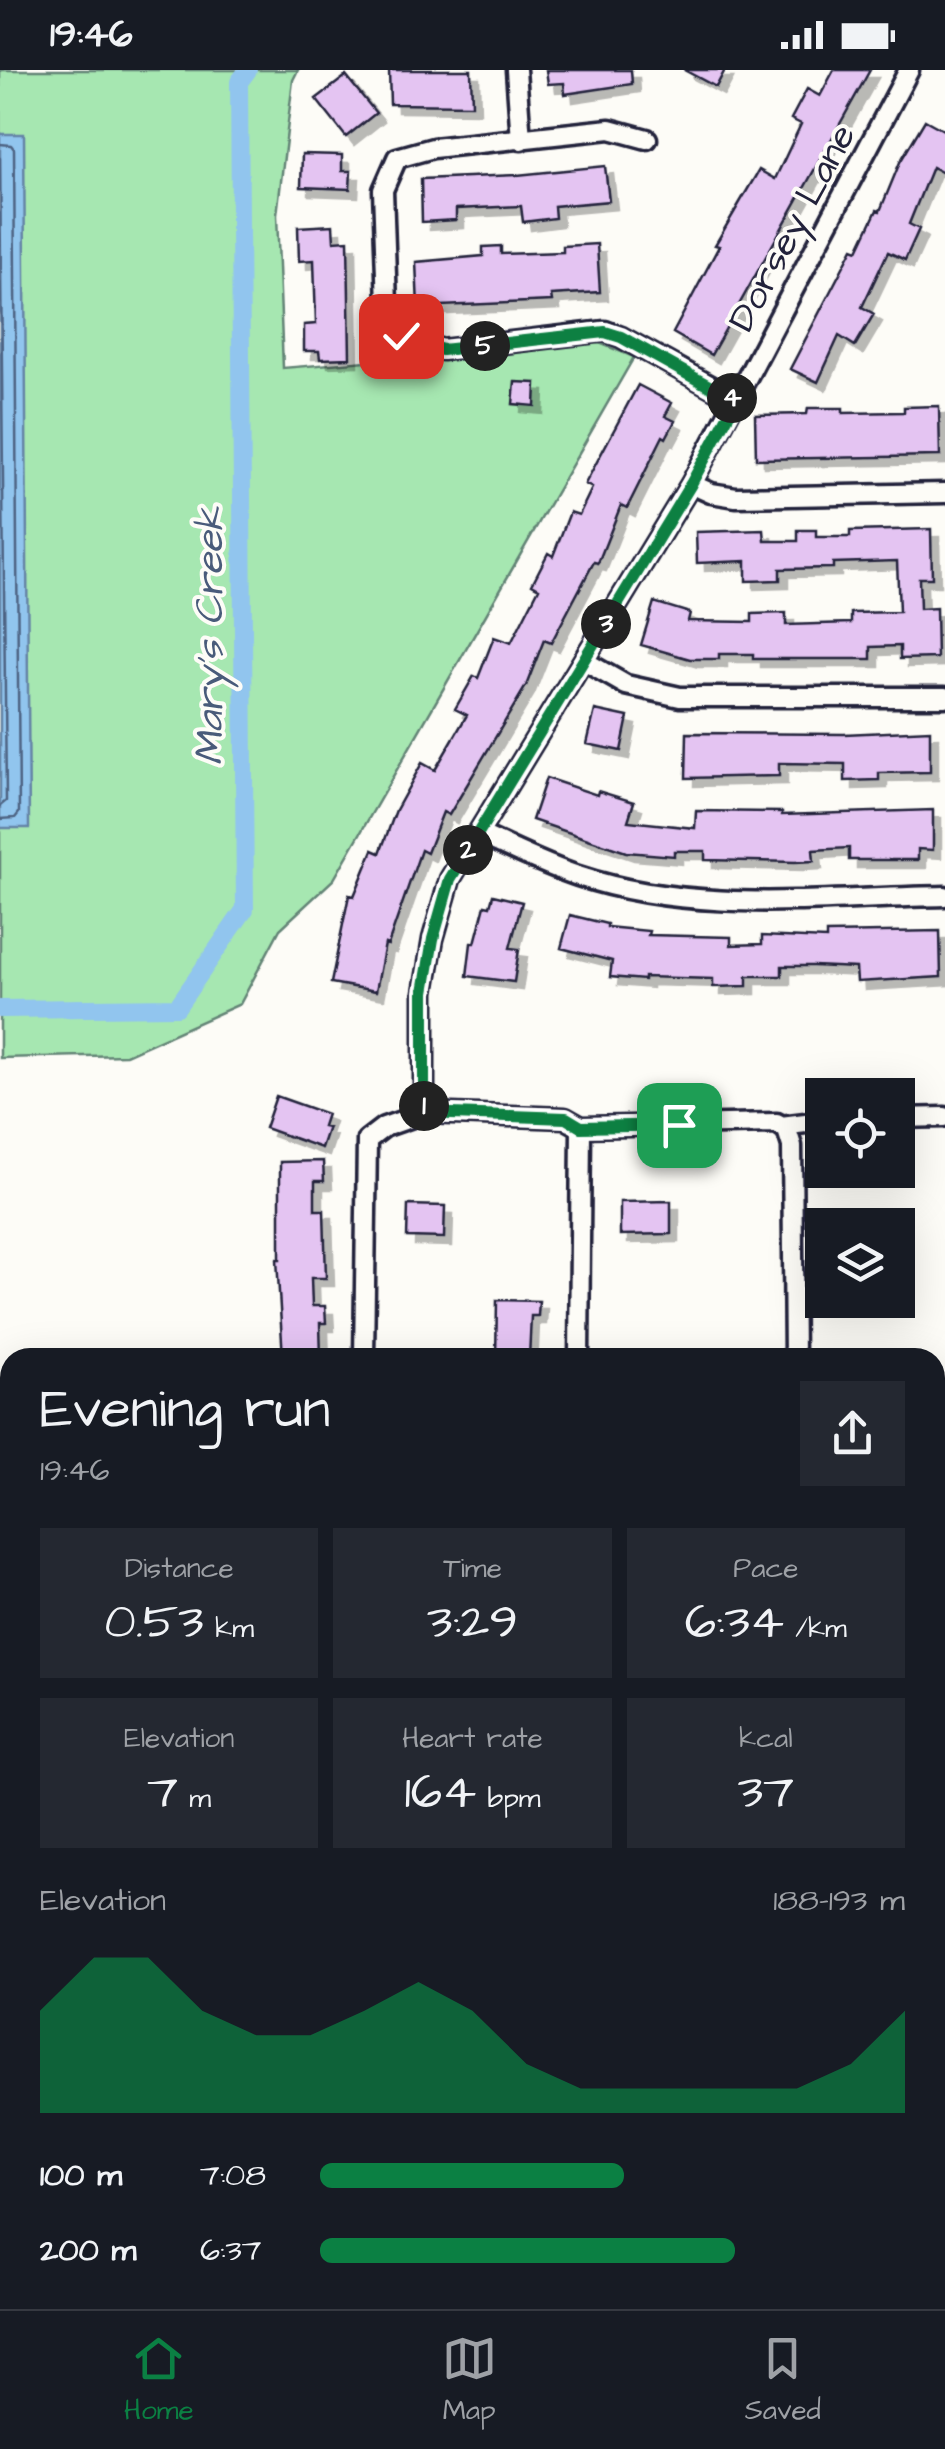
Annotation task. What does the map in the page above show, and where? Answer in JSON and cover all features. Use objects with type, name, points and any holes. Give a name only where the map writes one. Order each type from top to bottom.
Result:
[{"type":"street","points":[[516,70],[521,140]]},
{"type":"street","name":"Dorsey Lane","points":[[424,1113],[424,992],[433,939],[450,879],[691,484],[909,70]]},
{"type":"street","points":[[647,138],[610,129],[433,148],[397,158],[383,190],[388,304],[401,336],[442,350],[605,332],[621,337],[736,401]]},
{"type":"street","points":[[691,484],[711,493],[736,497],[945,493]]},
{"type":"street","points":[[584,661],[626,685],[680,697],[945,696]]},
{"type":"street","points":[[479,834],[577,876],[643,892],[720,901],[945,896]]},
{"type":"street","points":[[364,1348],[368,1140],[384,1127],[424,1113],[566,1118],[581,1127],[777,1123],[782,1126],[792,1146],[794,1348]]},
{"type":"street","points":[[915,1118],[945,1117]]},
{"type":"street","points":[[782,1126],[805,1123]]},
{"type":"street","points":[[580,1348],[581,1127]]},
{"type":"green space","points":[[0,70],[298,70],[293,80],[277,215],[283,368],[597,342],[634,357],[334,879],[280,929],[240,1004],[126,1055],[0,1058]]},
{"type":"water","points":[[0,134],[24,134],[29,828],[0,828]]},
{"type":"building","points":[[389,70],[471,70],[472,105],[390,104]]},
{"type":"building","points":[[546,70],[631,70],[632,84],[565,94],[564,83],[548,84]]},
{"type":"building","points":[[684,70],[725,70],[716,87]]},
{"type":"building","points":[[834,70],[870,70],[711,355],[673,333],[719,246],[715,245],[759,170],[775,179],[801,124],[791,119],[807,89],[820,96]]},
{"type":"building","points":[[346,76],[376,113],[346,137],[316,99]]},
{"type":"building","points":[[925,120],[945,131],[945,174],[932,167],[909,224],[919,229],[905,260],[888,252],[862,307],[874,314],[855,346],[839,336],[818,382],[790,369],[853,248],[858,250],[877,210],[880,211],[900,162]]},
{"type":"building","points":[[302,154],[342,155],[342,171],[351,171],[350,189],[301,187]]},
{"type":"building","points":[[605,166],[609,201],[554,206],[555,218],[523,222],[521,206],[456,209],[456,220],[422,222],[421,179]]},
{"type":"building","points":[[333,225],[334,241],[348,240],[350,358],[320,359],[319,351],[304,351],[304,325],[316,324],[314,260],[299,261],[298,227]]},
{"type":"building","points":[[597,244],[600,292],[551,295],[552,301],[418,307],[416,262],[483,256],[483,247],[501,246],[501,254],[563,252],[563,246]]},
{"type":"building","points":[[515,382],[536,383],[535,406],[513,404]]},
{"type":"building","points":[[638,385],[672,403],[665,416],[675,421],[666,438],[663,436],[627,508],[621,505],[598,563],[594,562],[551,643],[544,640],[526,686],[449,815],[443,812],[427,853],[421,850],[388,945],[385,944],[376,991],[331,983],[349,895],[354,896],[373,850],[380,853],[396,810],[422,763],[435,770],[467,715],[455,709],[474,676],[478,678],[494,637],[511,643],[539,588],[532,584],[548,553],[553,556],[570,512],[579,515],[592,488],[585,484]]},
{"type":"building","points":[[939,406],[940,456],[756,459],[755,415],[807,414],[808,408],[843,408],[843,413],[904,412],[904,407]]},
{"type":"building","points":[[931,529],[932,578],[919,578],[920,609],[936,608],[937,658],[900,659],[900,646],[871,647],[871,659],[753,659],[753,654],[719,654],[719,659],[690,659],[641,645],[654,602],[690,613],[688,621],[752,622],[752,614],[786,613],[786,625],[851,623],[851,613],[899,612],[897,561],[780,569],[780,580],[746,581],[746,561],[697,563],[696,532],[764,530],[765,541],[798,541],[798,530],[816,530],[816,537],[850,537],[850,531]]},
{"type":"building","points":[[595,710],[628,717],[621,751],[587,744]]},
{"type":"building","points":[[930,730],[930,772],[879,773],[879,780],[845,781],[845,764],[779,763],[779,776],[686,778],[687,733]]},
{"type":"building","points":[[546,778],[634,802],[628,821],[695,828],[696,811],[782,815],[933,810],[933,850],[918,849],[918,860],[849,860],[849,848],[813,850],[814,861],[795,862],[705,860],[705,851],[674,851],[674,856],[626,852],[532,820]]},
{"type":"building","points":[[493,895],[522,902],[510,948],[519,949],[514,982],[467,976],[471,943],[475,943],[485,905],[490,906]]},
{"type":"building","points":[[570,915],[607,927],[649,931],[648,935],[731,937],[731,945],[762,944],[762,936],[826,939],[826,933],[940,931],[941,977],[857,982],[856,968],[782,966],[782,976],[747,976],[747,986],[713,987],[713,979],[610,977],[612,961],[561,948]]},
{"type":"building","points":[[276,1096],[327,1114],[323,1126],[328,1127],[321,1148],[265,1128]]},
{"type":"building","points":[[323,1161],[324,1181],[315,1181],[315,1210],[324,1210],[326,1278],[311,1278],[312,1306],[325,1306],[326,1323],[320,1323],[321,1348],[282,1348],[277,1259],[280,1162]]},
{"type":"building","points":[[671,1201],[671,1234],[620,1235],[620,1202]]},
{"type":"building","points":[[408,1205],[445,1206],[444,1238],[407,1237]]},
{"type":"building","points":[[497,1300],[539,1301],[538,1316],[531,1316],[529,1348],[496,1348]]},
{"type":"waterway","name":"Mary's Creek","points":[[0,1009],[177,1007],[245,909],[239,82],[248,70]]},
{"type":"route","points":[[401,336],[442,350],[605,332],[621,337],[736,401],[691,484],[450,879],[433,939],[424,992],[424,1113],[566,1118],[581,1127],[679,1125]]}]
